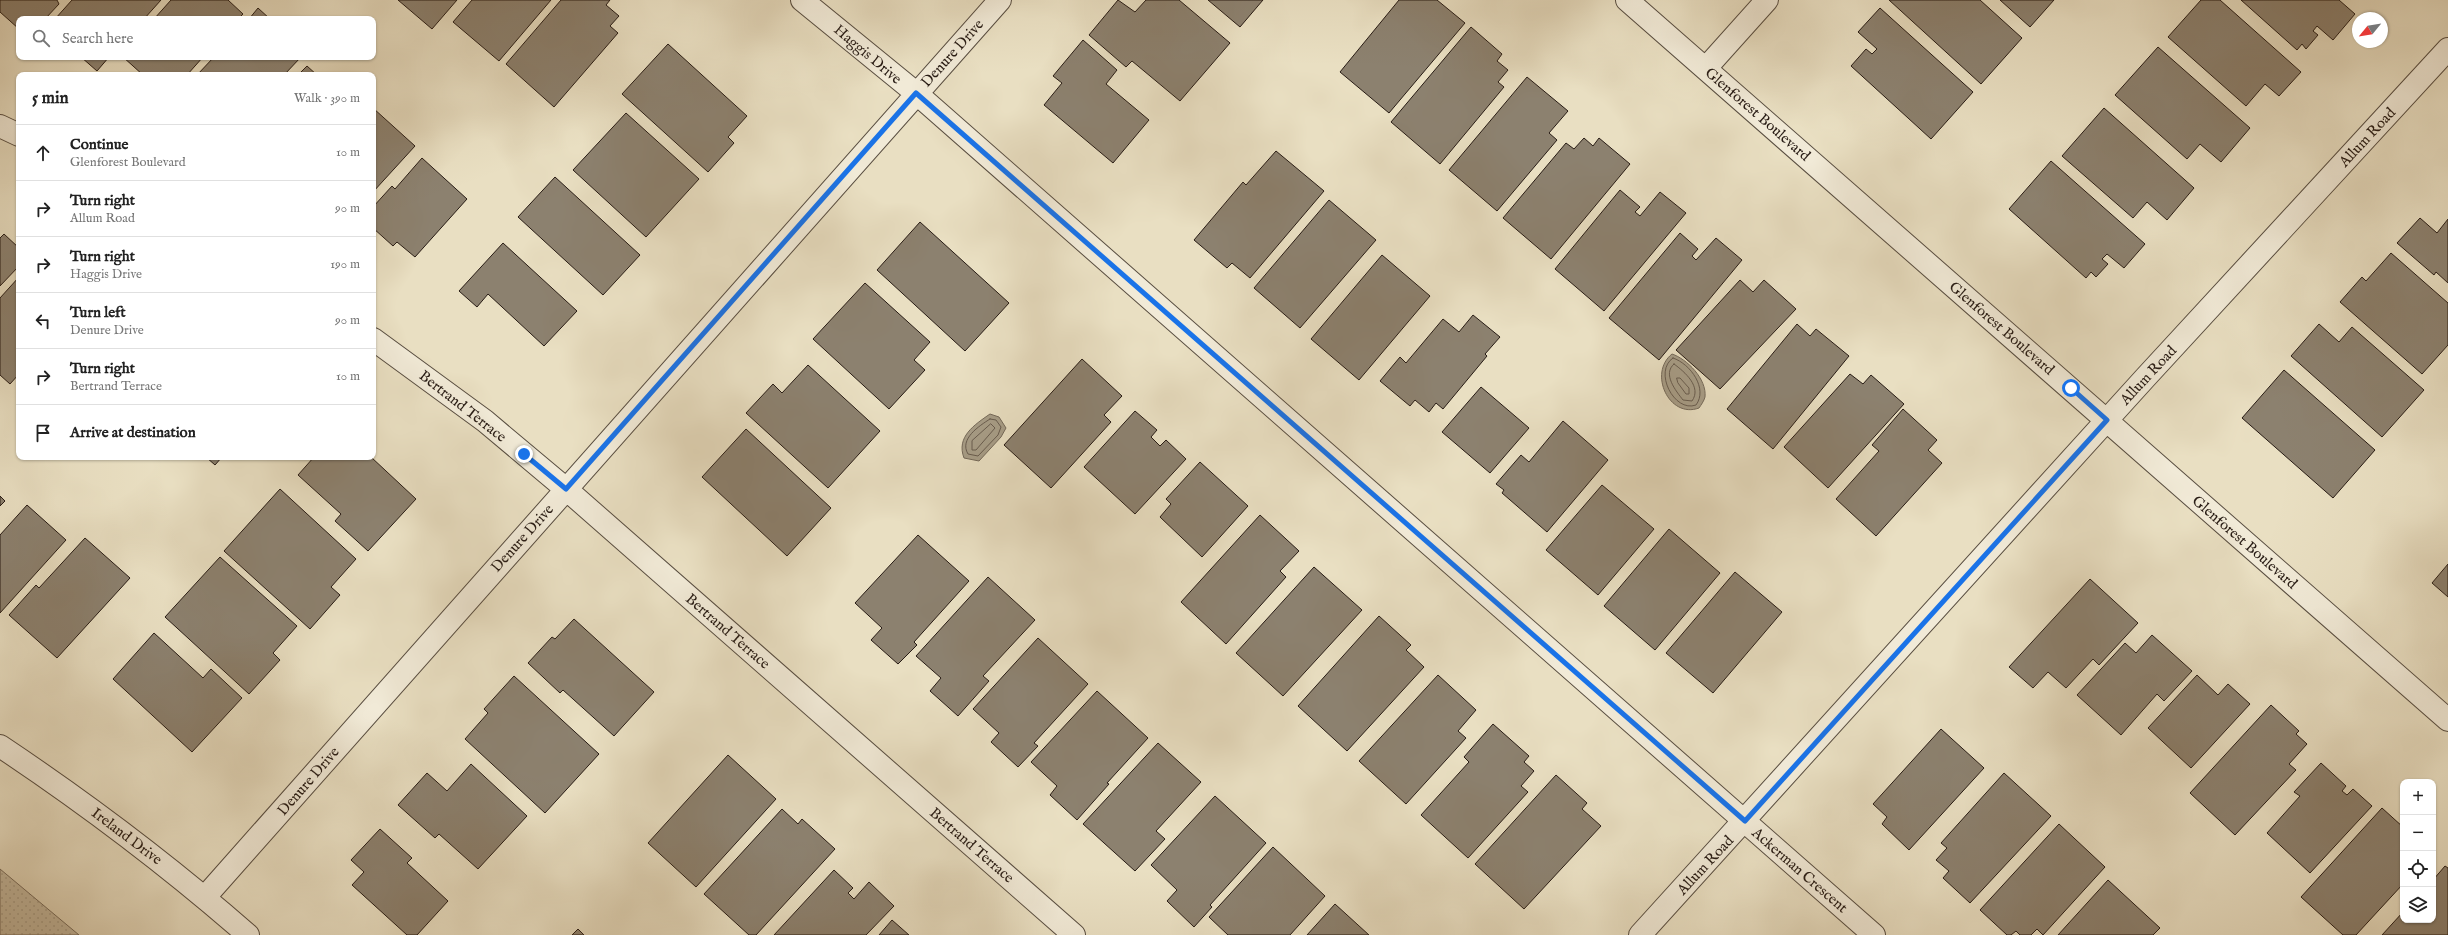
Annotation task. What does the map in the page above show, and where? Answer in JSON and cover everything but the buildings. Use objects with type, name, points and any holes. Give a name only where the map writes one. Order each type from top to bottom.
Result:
[{"type":"street","name":"Haggis Drive","points":[[802,0],[916,93],[1745,821]]},
{"type":"street","name":"Denure Drive","points":[[205,897],[1000,0]]},
{"type":"street","name":"Glenforest Boulevard","points":[[1627,0],[2448,720]]},
{"type":"street","points":[[1706,68],[1767,0]]},
{"type":"street","name":"Allum Road","points":[[1640,935],[1745,821],[2107,420],[2448,49]]},
{"type":"street","points":[[0,126],[16,134]]},
{"type":"street","name":"Bertrand Terrace","points":[[376,341],[485,422],[566,489],[1074,935]]},
{"type":"street","name":"Ireland Drive","points":[[0,746],[102,816],[205,897],[248,935]]},
{"type":"street","name":"Ackerman Crescent","points":[[1745,821],[1874,935]]},
{"type":"shaded area","points":[[0,869],[79,935],[0,935]]},
{"type":"water","points":[[1672,354],[1690,365],[1703,383],[1705,397],[1699,408],[1688,410],[1679,407],[1671,401],[1665,392],[1662,382],[1662,372],[1665,362]]},
{"type":"water","points":[[990,414],[999,417],[1006,428],[1001,437],[979,461],[964,458],[962,444],[964,438],[973,427]]},
{"type":"route","points":[[524,454],[566,489],[916,93],[1745,821],[2107,420],[2071,388]]}]
